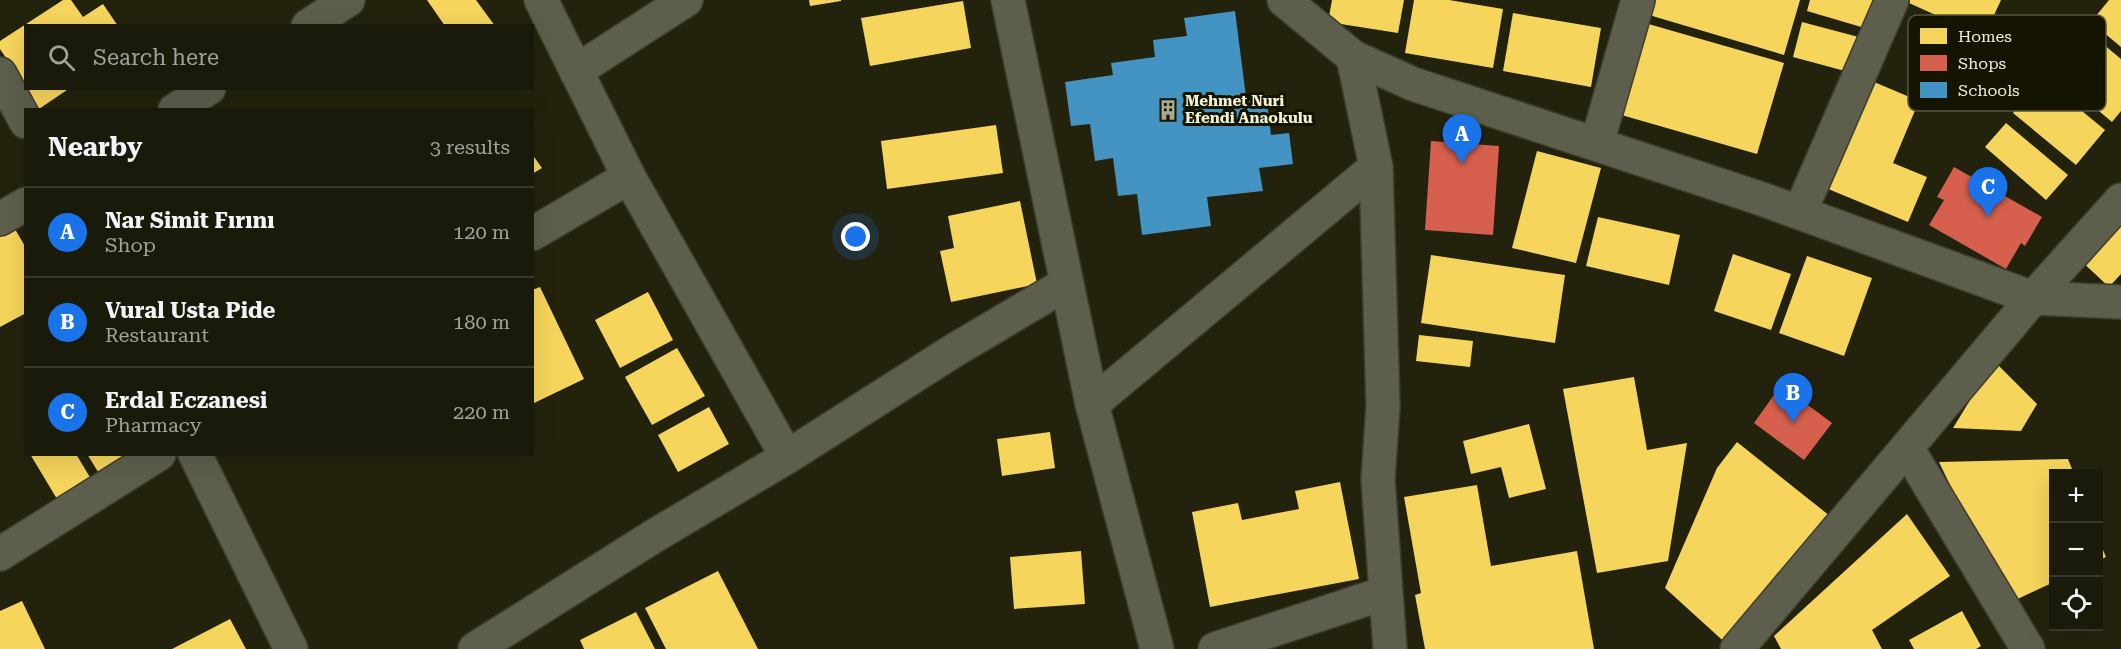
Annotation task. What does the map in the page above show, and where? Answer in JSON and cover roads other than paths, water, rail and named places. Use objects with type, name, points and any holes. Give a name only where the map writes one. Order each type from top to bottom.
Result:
[{"type":"street","points":[[311,24],[348,0]]},
{"type":"street","points":[[541,0],[630,177],[787,457]]},
{"type":"street","points":[[576,71],[686,0]]},
{"type":"street","points":[[1008,0],[1092,404],[1156,649]]},
{"type":"street","points":[[1284,0],[1353,57],[1413,84],[1800,212],[2033,298],[2121,302]]},
{"type":"street","points":[[1597,143],[1638,0]]},
{"type":"street","points":[[1800,212],[1892,0]]},
{"type":"street","points":[[1353,57],[1376,167],[1383,406],[1378,479],[1390,649]]},
{"type":"street","points":[[0,74],[24,118]]},
{"type":"street","points":[[178,108],[205,90]]},
{"type":"street","points":[[1092,404],[1376,167]]},
{"type":"street","points":[[534,233],[630,177]]},
{"type":"street","points":[[1741,647],[2033,298],[2121,200]]},
{"type":"street","points":[[0,219],[24,205]]},
{"type":"street","points":[[475,649],[654,536],[787,457],[953,351],[1066,284]]},
{"type":"street","points":[[1907,448],[2028,649]]},
{"type":"street","points":[[0,554],[156,456]]},
{"type":"street","points":[[196,456],[291,649]]},
{"type":"street","points":[[1215,649],[1385,593]]},
{"type":"place","name":"Mehmet Nuri Efendi Anaokulu","points":[[1168,110]]},
{"type":"place","name":"Nar Simit Fırını","points":[[1462,164]]},
{"type":"place","name":"Erdal Eczanesi","points":[[1988,217]]},
{"type":"place","name":"Vural Usta Pide","points":[[1793,423]]}]
